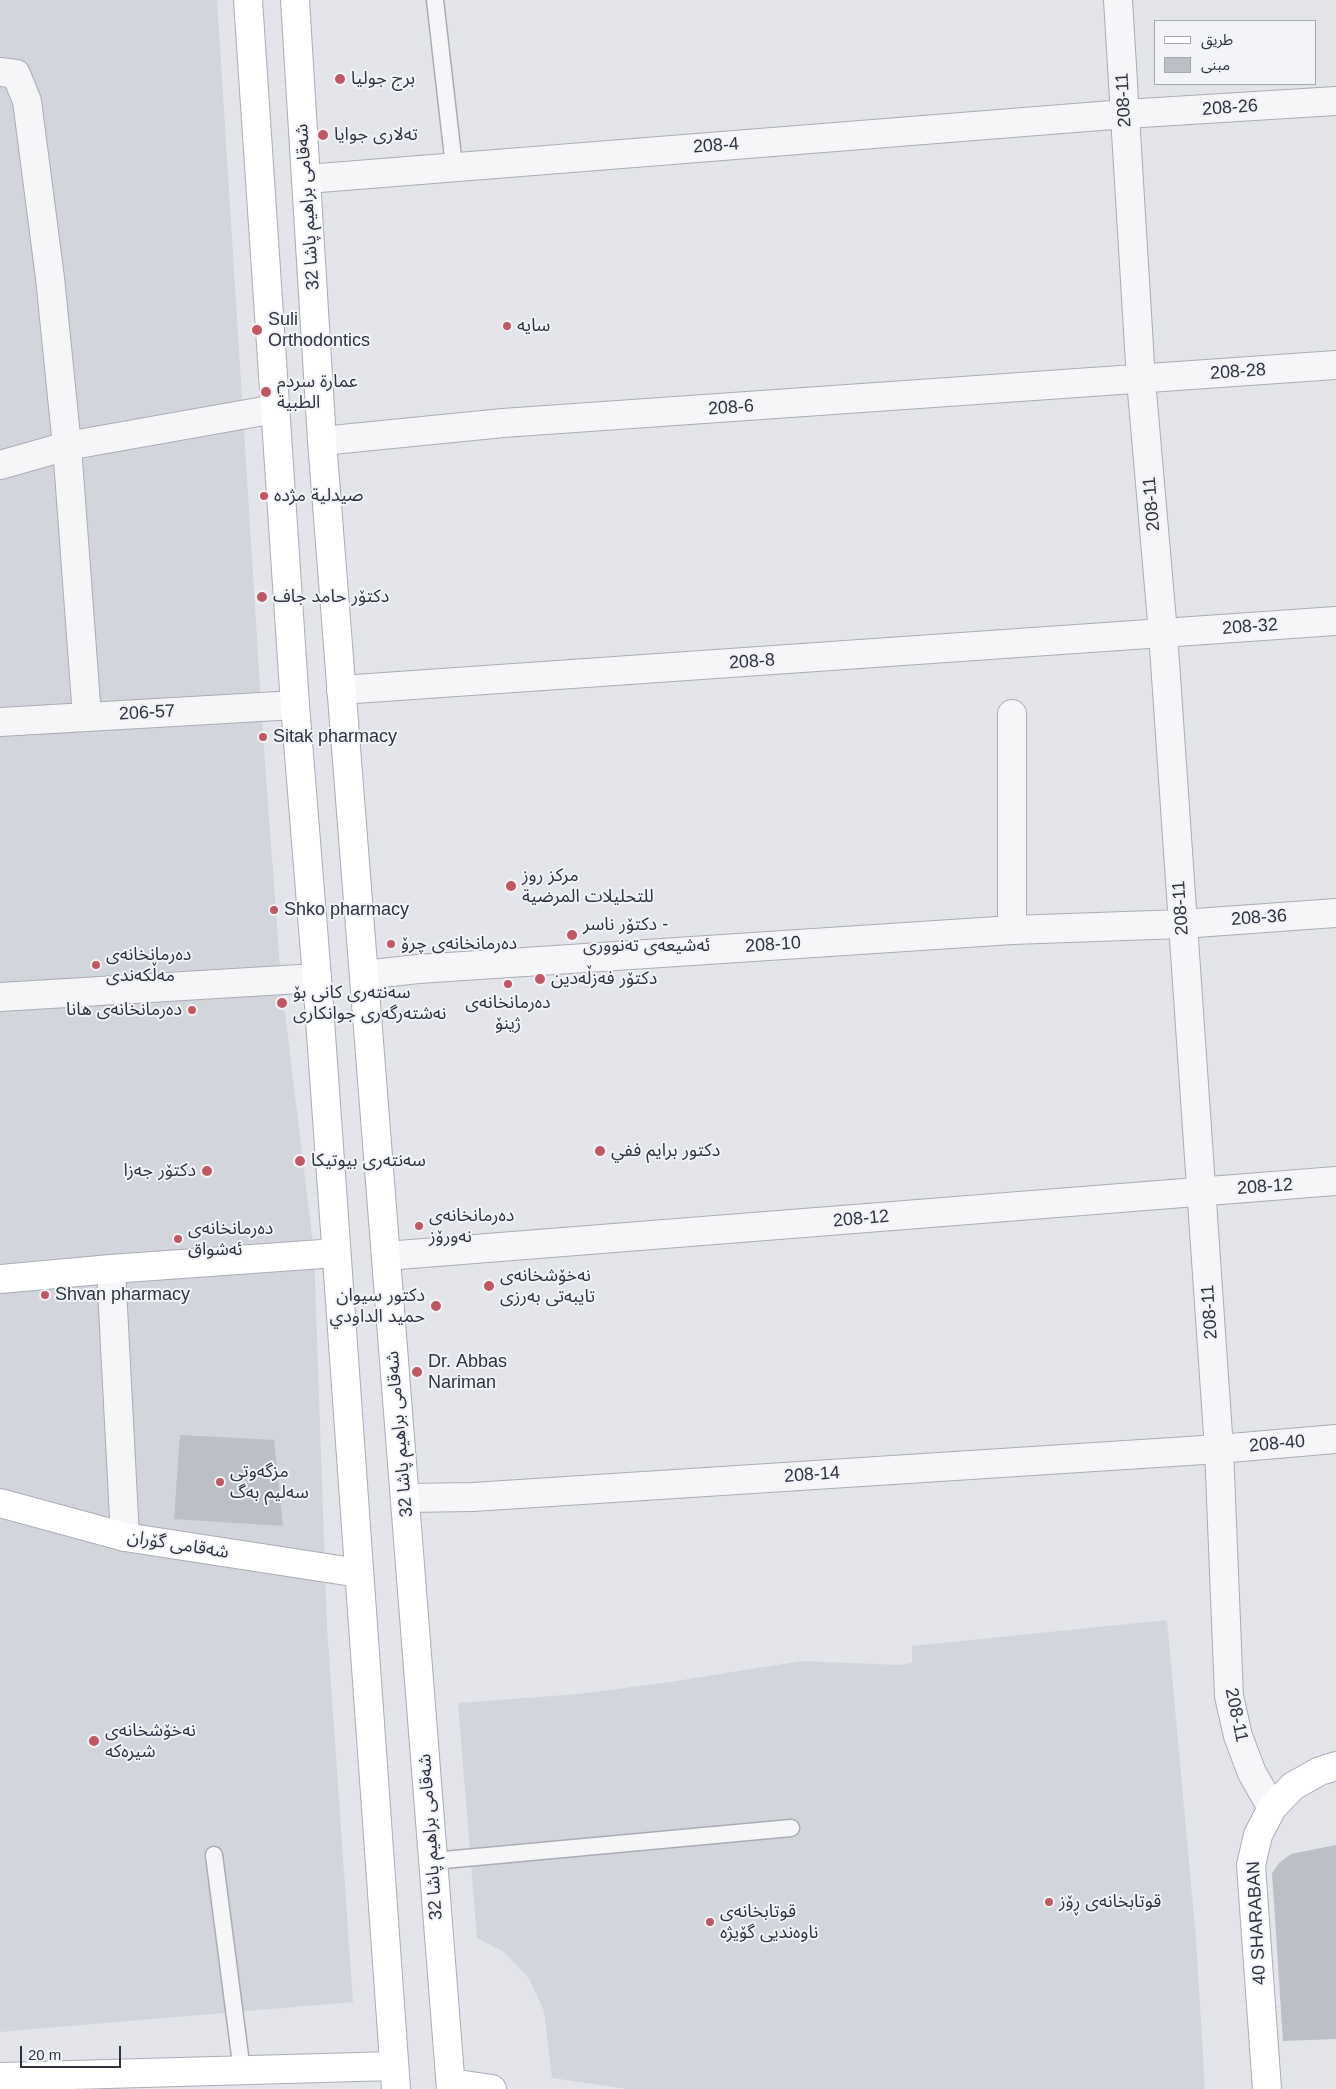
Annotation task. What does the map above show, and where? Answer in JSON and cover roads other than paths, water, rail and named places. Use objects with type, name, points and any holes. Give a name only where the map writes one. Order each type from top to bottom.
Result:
[{"type":"main road","points":[[0,2077],[242,2071],[395,2078],[317,978],[295,706],[248,0]]},
{"type":"main road","name":"شەقامی براهیم پاشا 32","points":[[294,0],[307,179],[322,441],[451,2086]]},
{"type":"main road","points":[[0,1279],[336,1253]]},
{"type":"main road","name":"شەقامی گۆران","points":[[0,1503],[125,1537],[360,1573]]},
{"type":"main road","name":"40 SHARABAN","points":[[1267,2089],[1251,1865],[1258,1835],[1272,1808],[1294,1786],[1320,1770],[1336,1766]]},
{"type":"main road","points":[[451,2086],[492,2089]]},
{"type":"street","name":"208-11","points":[[1118,0],[1141,380],[1163,633],[1219,1449],[1229,1696],[1238,1736],[1252,1773],[1272,1808]]},
{"type":"street","points":[[0,72],[16,74],[27,101],[50,278],[67,446],[87,717]]},
{"type":"street","name":"208-26","points":[[1125,114],[1336,101]]},
{"type":"street","name":"208-4","points":[[307,179],[1125,114]]},
{"type":"street","name":"208-28","points":[[1141,380],[1336,365]]},
{"type":"street","name":"208-6","points":[[322,441],[513,422],[1141,380]]},
{"type":"street","points":[[0,465],[67,446],[275,409]]},
{"type":"street","name":"208-32","points":[[1163,633],[1336,621]]},
{"type":"street","name":"208-8","points":[[342,690],[1163,633]]},
{"type":"street","name":"206-57","points":[[0,722],[295,706]]},
{"type":"street","points":[[1012,714],[1012,930]]},
{"type":"street","name":"208-36","points":[[1182,924],[1336,912]]},
{"type":"street","name":"208-10","points":[[364,975],[418,969],[1012,930],[1182,924]]},
{"type":"street","points":[[0,997],[317,978]]},
{"type":"street","name":"208-12","points":[[386,1256],[1336,1181]]},
{"type":"street","points":[[111,1269],[125,1537]]},
{"type":"street","name":"208-40","points":[[1219,1449],[1336,1439]]},
{"type":"street","name":"208-14","points":[[405,1498],[473,1497],[1219,1449]]},
{"type":"lane","points":[[435,0],[454,166]]},
{"type":"lane","points":[[433,1861],[791,1828]]},
{"type":"lane","points":[[214,1855],[242,2071]]},
{"type":"place","name":"برج جوليا","points":[[340,79]]},
{"type":"place","name":"تەلاری جوایا","points":[[323,135]]},
{"type":"place","name":"سایە","points":[[507,326]]},
{"type":"place","name":"Suli Orthodontics","points":[[257,330]]},
{"type":"place","name":"عمارة سردم الطبية","points":[[266,392]]},
{"type":"place","name":"صيدلية مژده","points":[[264,496]]},
{"type":"place","name":"دکتۆر حامد جاف","points":[[262,597]]},
{"type":"place","name":"Sitak pharmacy","points":[[263,737]]},
{"type":"place","name":"مركز روز للتحليلات المرضية","points":[[511,886]]},
{"type":"place","name":"Shko pharmacy","points":[[274,910]]},
{"type":"place","name":"دکتۆر ناسر - ئەشیعەی تەنووری","points":[[572,935]]},
{"type":"place","name":"دەرمانخانەی چرۆ","points":[[391,944]]},
{"type":"place","name":"دەرمانخانەی مەڵکەندی","points":[[96,965]]},
{"type":"place","name":"دکتۆر فەزڵەدین","points":[[540,979]]},
{"type":"place","name":"دەرمانخانەی ژینۆ","points":[[508,984]]},
{"type":"place","name":"سەنتەری کانی بۆ نەشتەرگەری جوانکاری","points":[[282,1003]]},
{"type":"place","name":"دەرمانخانەی هانا","points":[[192,1010]]},
{"type":"place","name":"دكتور برايم ففي","points":[[600,1151]]},
{"type":"place","name":"سەنتەری بیوتیکا","points":[[300,1161]]},
{"type":"place","name":"دکتۆر جەزا","points":[[207,1171]]},
{"type":"place","name":"دەرمانخانەی نەورۆز","points":[[419,1226]]},
{"type":"place","name":"دەرمانخانەی ئەشواق","points":[[178,1239]]},
{"type":"place","name":"نەخۆشخانەی تایبەتی بەرزی","points":[[489,1286]]},
{"type":"place","name":"Shvan pharmacy","points":[[45,1295]]},
{"type":"place","name":"دکتور سیوان حمید الداودي","points":[[436,1306]]},
{"type":"place","name":"Dr. Abbas Nariman","points":[[417,1372]]},
{"type":"place","name":"مزگەوتی سەلیم بەگ","points":[[220,1482]]},
{"type":"place","name":"نەخۆشخانەی شیرەکە","points":[[94,1741]]},
{"type":"place","name":"قوتابخانەی ڕۆز","points":[[1049,1902]]},
{"type":"place","name":"قوتابخانه‌ی ناوه‌ندیی گۆیژه","points":[[710,1922]]}]
